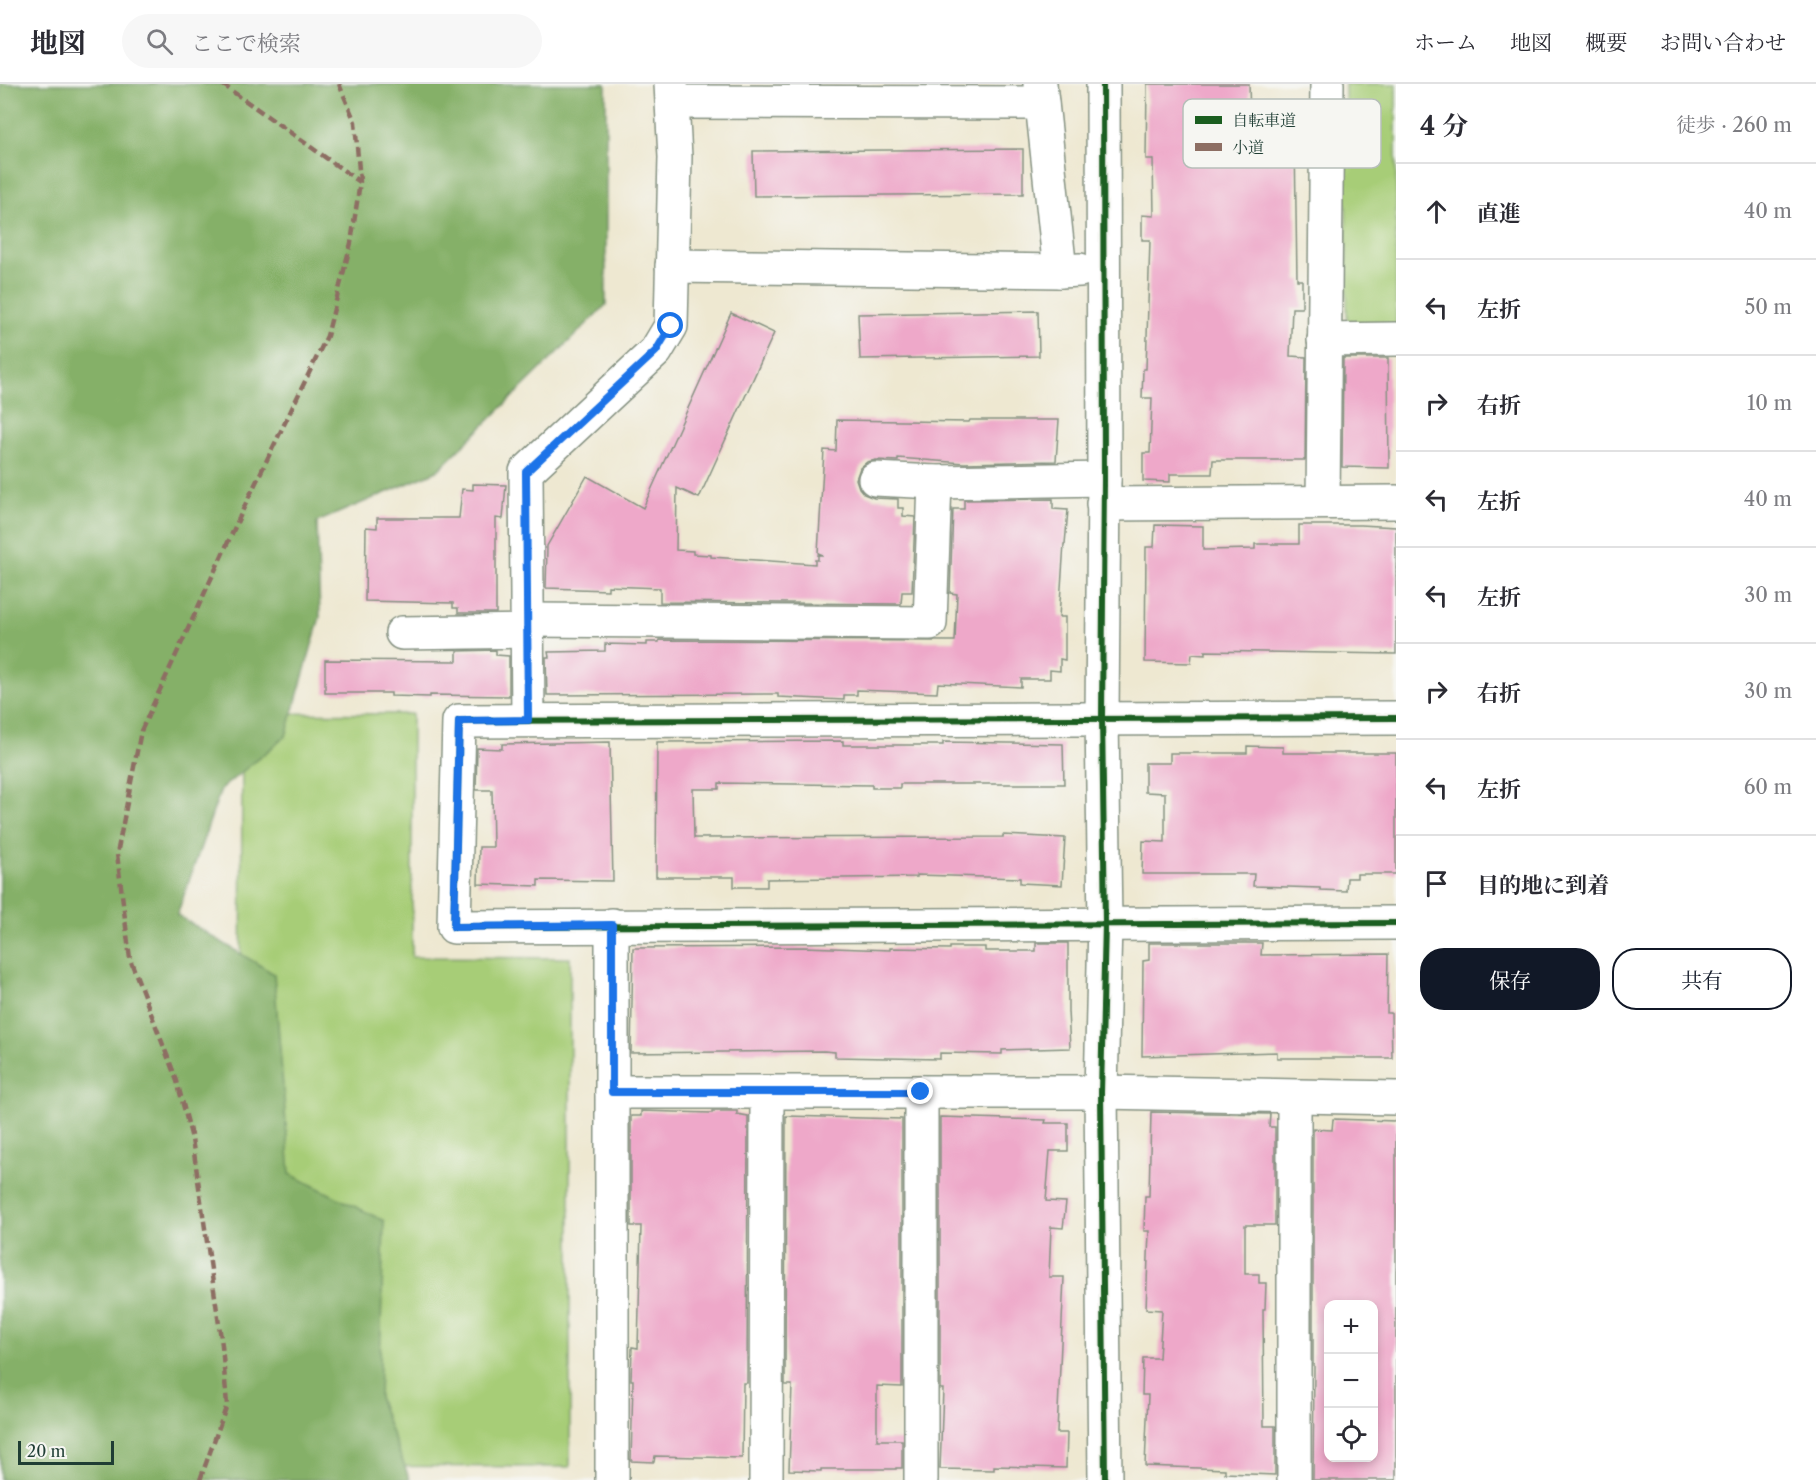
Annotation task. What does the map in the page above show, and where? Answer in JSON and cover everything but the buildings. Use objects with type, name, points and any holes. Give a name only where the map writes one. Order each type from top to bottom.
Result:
[{"type":"street","points":[[1104,84],[1102,718],[1105,923],[1101,1092],[1105,1480]]},
{"type":"street","points":[[1327,84],[1327,99]]},
{"type":"street","points":[[528,720],[526,472],[656,351],[671,326],[675,157],[671,93],[1041,93],[1059,271]]},
{"type":"street","points":[[1323,502],[1326,168]]},
{"type":"street","points":[[672,266],[1059,271],[1104,269]]},
{"type":"street","points":[[1324,340],[1396,339]]},
{"type":"street","points":[[875,479],[1323,502],[1396,502]]},
{"type":"street","points":[[402,633],[527,626],[930,623],[935,482]]},
{"type":"street","points":[[1396,718],[459,721],[454,927],[1396,922]]},
{"type":"street","points":[[612,925],[612,1480]]},
{"type":"street","points":[[612,1092],[1101,1092],[1396,1098]]},
{"type":"street","points":[[766,1480],[767,1092]]},
{"type":"street","points":[[921,1092],[921,1480]]},
{"type":"street","points":[[1294,1097],[1294,1480]]},
{"type":"green space","points":[[0,84],[606,84],[606,305],[437,471],[317,522],[320,617],[286,736],[221,789],[177,915],[274,974],[290,1174],[384,1221],[379,1400],[410,1480],[0,1480]]},
{"type":"green space","points":[[1345,84],[1396,84],[1396,326],[1347,328],[1346,168],[1381,168],[1381,99],[1345,99]]},
{"type":"green space","points":[[242,713],[412,714],[412,957],[570,958],[570,1467],[240,1466]]},
{"type":"marked path","points":[[222,84],[360,182]]},
{"type":"marked path","points":[[200,1480],[227,1405],[222,1345],[192,1139],[177,1081],[130,959],[117,854],[141,731],[246,503],[327,336],[351,243],[360,182],[355,122],[339,84]]},
{"type":"cycle path","points":[[1103,84],[1102,718],[1105,923],[1101,1092],[1105,1480]]},
{"type":"cycle path","points":[[1396,718],[459,721],[454,927],[1396,923]]},
{"type":"route","points":[[671,326],[656,351],[526,472],[528,720],[459,721],[454,927],[612,925],[612,1092],[921,1092]]}]
